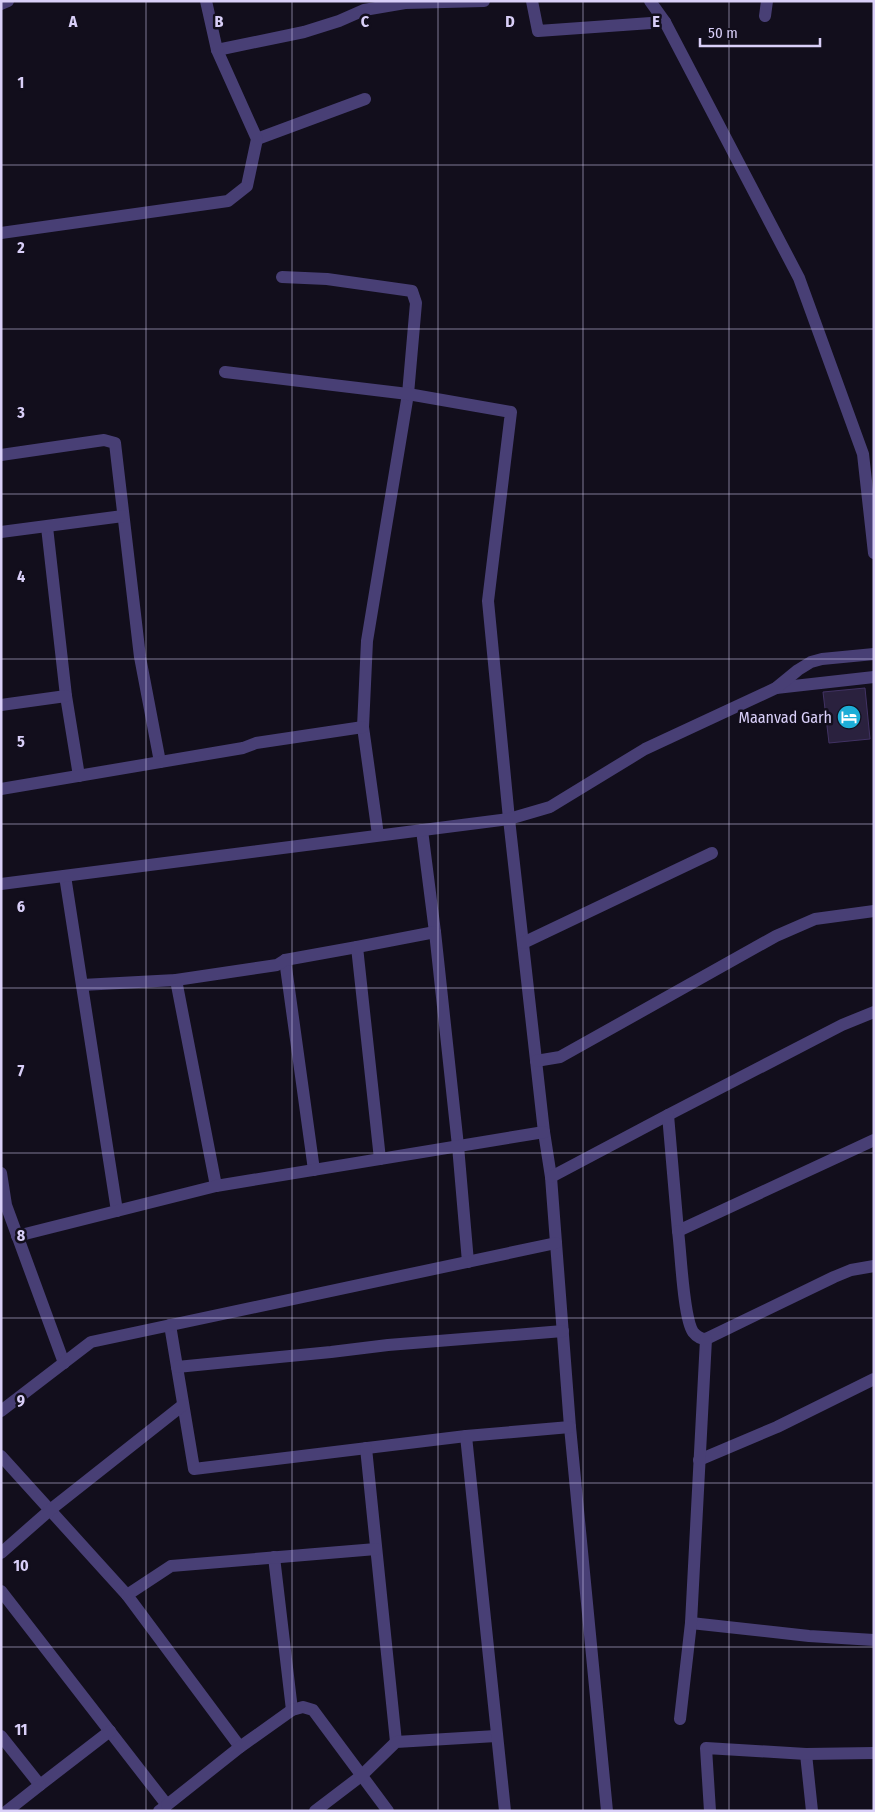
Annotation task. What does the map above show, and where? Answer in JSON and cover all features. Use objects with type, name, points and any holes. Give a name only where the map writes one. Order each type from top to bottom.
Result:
[{"type":"street","points":[[1,4],[8,1]]},
{"type":"street","points":[[1,233],[228,201],[247,186],[257,139],[217,50],[206,1]]},
{"type":"street","points":[[217,50],[304,32],[339,21],[362,6],[405,2],[484,1]]},
{"type":"street","points":[[532,1],[538,31],[665,22]]},
{"type":"street","points":[[650,1],[665,22],[799,278],[868,452],[874,553]]},
{"type":"street","points":[[765,16],[766,1]]},
{"type":"street","points":[[257,139],[365,99]]},
{"type":"street","points":[[282,278],[327,279],[412,291],[416,303],[408,394],[367,642],[362,727],[378,836]]},
{"type":"street","points":[[225,372],[408,394],[511,412],[488,601],[509,819],[544,1132],[551,1177],[570,1427],[608,1811]]},
{"type":"street","points":[[1,455],[104,440],[115,443],[140,657],[160,762]]},
{"type":"street","points":[[1,532],[124,516]]},
{"type":"street","points":[[47,527],[66,696],[80,776]]},
{"type":"street","points":[[1,884],[509,819],[550,807],[645,749],[776,688],[811,662],[822,659],[874,654]]},
{"type":"street","points":[[776,688],[874,677]]},
{"type":"street","points":[[1,705],[66,696]]},
{"type":"street","points":[[1,789],[242,748],[256,743],[362,727]]},
{"type":"street","points":[[422,830],[458,1146],[468,1262]]},
{"type":"street","points":[[523,943],[712,853]]},
{"type":"street","points":[[65,876],[117,1211]]},
{"type":"street","points":[[536,1061],[560,1057],[776,936],[815,919],[874,911]]},
{"type":"street","points":[[82,985],[176,980],[277,965],[285,960],[435,932]]},
{"type":"street","points":[[357,947],[380,1159]]},
{"type":"street","points":[[285,960],[314,1170]]},
{"type":"street","points":[[176,980],[216,1186]]},
{"type":"street","points":[[551,1177],[842,1025],[874,1012]]},
{"type":"street","points":[[668,1115],[688,1318],[694,1334],[706,1340],[834,1277],[850,1270],[874,1266]]},
{"type":"street","points":[[17,1236],[216,1186],[544,1132]]},
{"type":"street","points":[[678,1231],[874,1140]]},
{"type":"street","points":[[1,1173],[6,1205],[64,1363]]},
{"type":"street","points":[[1,1411],[91,1342],[556,1244]]},
{"type":"street","points":[[170,1325],[194,1469],[466,1436],[570,1427]]},
{"type":"street","points":[[177,1367],[388,1345],[563,1331]]},
{"type":"street","points":[[680,1720],[691,1623],[706,1340]]},
{"type":"street","points":[[699,1460],[777,1427],[874,1378]]},
{"type":"street","points":[[1,1553],[50,1510],[183,1406]]},
{"type":"street","points":[[466,1436],[505,1811]]},
{"type":"street","points":[[366,1448],[396,1742]]},
{"type":"street","points":[[1,1456],[127,1595],[240,1747]]},
{"type":"street","points":[[127,1595],[171,1566],[376,1549]]},
{"type":"street","points":[[274,1557],[292,1710]]},
{"type":"street","points":[[1,1591],[110,1731],[163,1808],[240,1747],[292,1710],[303,1707],[313,1710],[388,1811]]},
{"type":"street","points":[[691,1623],[809,1636],[874,1640]]},
{"type":"street","points":[[7,1811],[110,1731]]},
{"type":"street","points":[[1,1736],[40,1785]]},
{"type":"street","points":[[315,1811],[361,1776],[396,1742],[496,1736]]},
{"type":"street","points":[[710,1811],[706,1748],[806,1754],[874,1753]]},
{"type":"street","points":[[806,1754],[812,1811]]},
{"type":"building","points":[[865,688],[870,739],[829,743],[823,692]]},
{"type":"place","name":"Maanvad Garh","points":[[849,717]]}]
